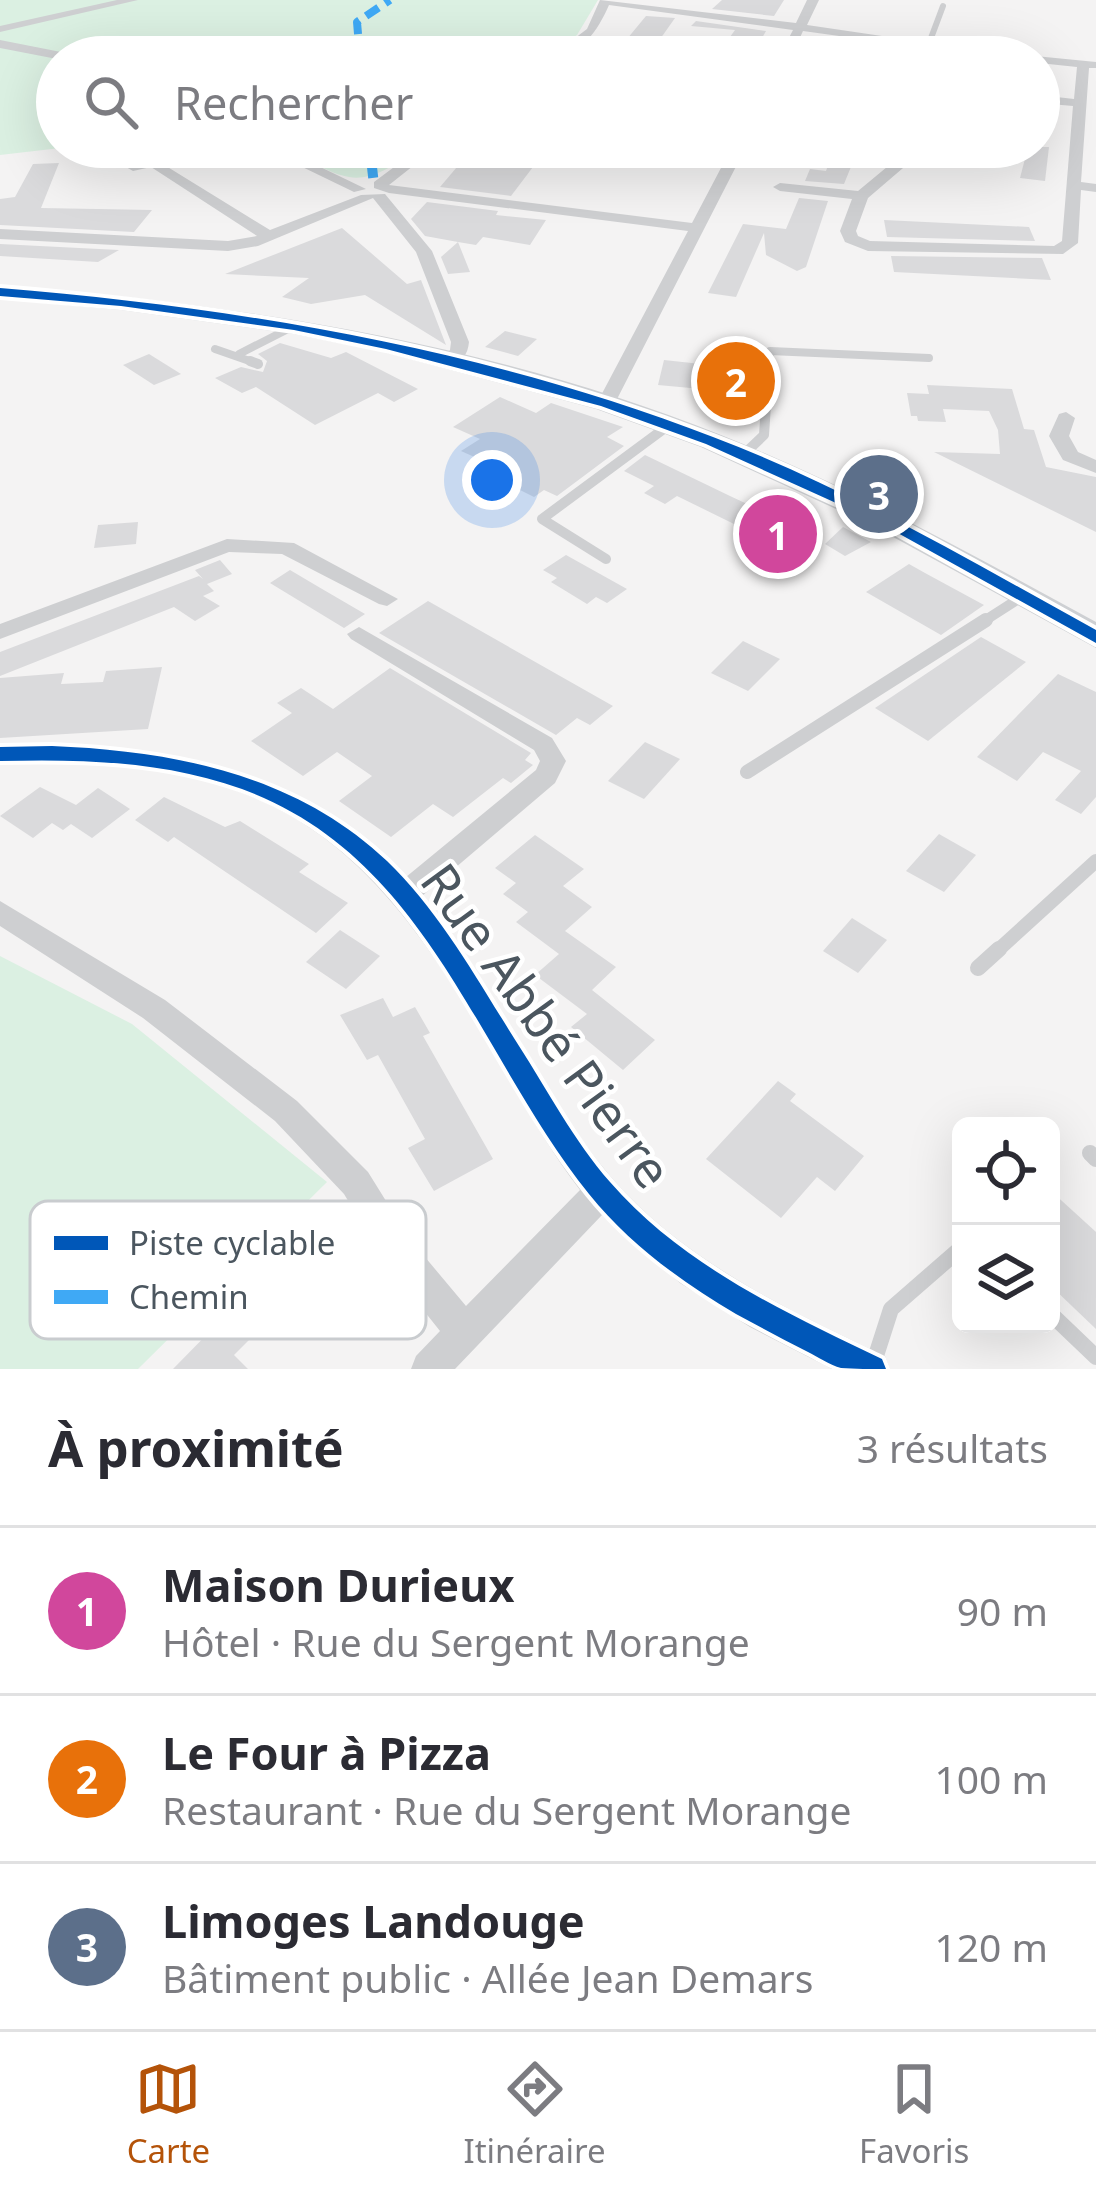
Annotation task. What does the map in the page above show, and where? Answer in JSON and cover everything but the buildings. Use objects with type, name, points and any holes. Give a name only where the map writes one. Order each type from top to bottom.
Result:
[{"type":"main road","points":[[0,292],[121,302],[294,326],[606,403],[743,455],[908,531],[1096,637]]},
{"type":"street","points":[[0,29],[132,0]]},
{"type":"street","points":[[585,36],[606,0],[856,36]]},
{"type":"street","points":[[795,36],[813,0]]},
{"type":"street","points":[[0,44],[36,51]]},
{"type":"street","points":[[894,168],[861,196],[848,231],[850,239],[868,246],[1057,251],[1070,243],[1080,103],[1089,65]]},
{"type":"street","points":[[1060,101],[1080,103]]},
{"type":"street","points":[[161,168],[268,236]]},
{"type":"street","points":[[319,168],[375,191],[699,228]]},
{"type":"street","points":[[0,234],[228,246],[268,236],[375,191],[404,168]]},
{"type":"street","points":[[606,403],[729,168]]},
{"type":"street","points":[[1074,184],[1096,188]]},
{"type":"street","points":[[780,187],[861,196]]},
{"type":"street","points":[[375,191],[424,251],[460,342],[459,352],[449,361]]},
{"type":"street","points":[[1066,418],[1059,436],[1070,456],[1096,467]]},
{"type":"street","points":[[0,632],[227,545],[286,548],[387,598]]},
{"type":"street","points":[[359,634],[543,744],[554,761],[546,776],[403,896]]},
{"type":"street","name":"Rue Abbé Pierre","points":[[0,754],[84,750],[157,758],[237,778],[303,807],[380,868],[447,952],[602,1191],[671,1256],[763,1316],[872,1369]]},
{"type":"street","points":[[0,912],[154,1009],[286,1111],[356,1183],[367,1201]]},
{"type":"street","points":[[429,1369],[602,1191]]},
{"type":"street","points":[[426,1285],[464,1332]]},
{"type":"lane","points":[[932,36],[943,5]]},
{"type":"lane","points":[[239,354],[294,326]]},
{"type":"lane","points":[[215,349],[258,364]]},
{"type":"lane","points":[[743,455],[764,435],[770,351],[929,358]]},
{"type":"lane","points":[[606,559],[542,519],[669,425]]},
{"type":"lane","points":[[747,772],[1022,596]]},
{"type":"lane","points":[[978,968],[1096,861]]},
{"type":"lane","points":[[872,1369],[891,1309],[952,1256]]},
{"type":"lane","points":[[1060,1323],[1096,1358]]},
{"type":"green space","points":[[0,0],[598,0],[576,36],[36,36],[36,151],[0,155]]},
{"type":"green space","points":[[322,168],[388,168],[365,177]]},
{"type":"green space","points":[[0,956],[132,1024],[327,1182],[308,1201],[30,1201],[30,1339],[168,1339],[138,1369],[0,1369]]},
{"type":"marked path","points":[[358,36],[357,22],[390,0]]},
{"type":"marked path","points":[[372,168],[374,185]]},
{"type":"cycle path","points":[[0,292],[121,302],[294,326],[387,345],[606,403],[711,441],[884,519],[1096,637]]},
{"type":"cycle path","points":[[0,754],[103,755],[203,770],[297,805],[340,833],[380,867],[430,927],[574,1154],[629,1220],[727,1293],[872,1369]]},
{"type":"place","name":"Le Four à Pizza","points":[[736,381]]},
{"type":"place","name":"Limoges Landouge","points":[[879,494]]},
{"type":"place","name":"Maison Durieux","points":[[778,534]]}]
